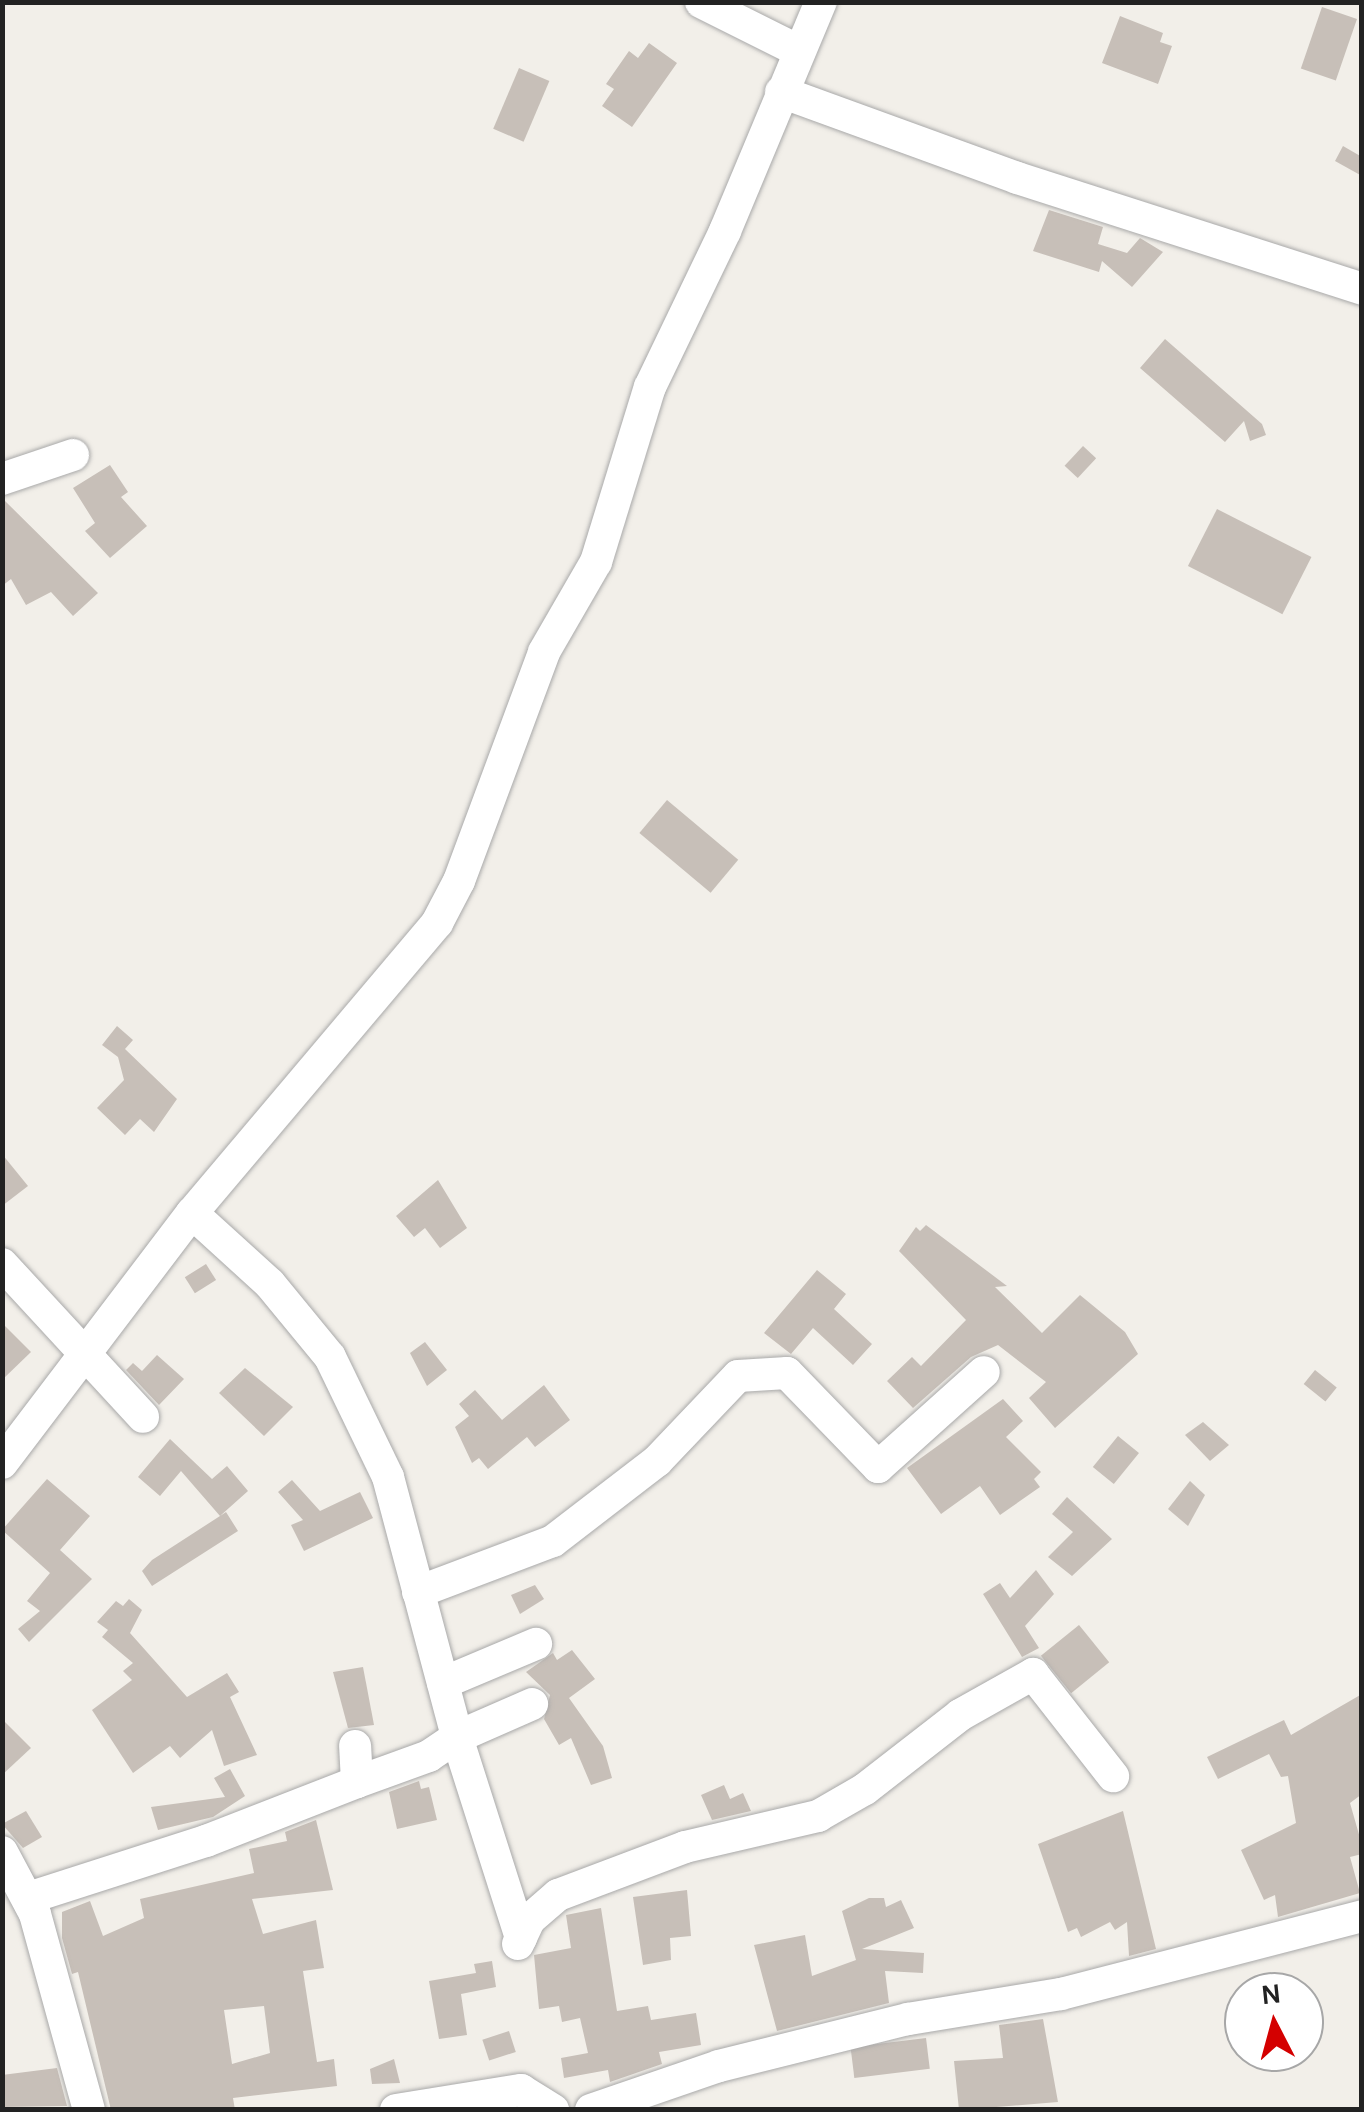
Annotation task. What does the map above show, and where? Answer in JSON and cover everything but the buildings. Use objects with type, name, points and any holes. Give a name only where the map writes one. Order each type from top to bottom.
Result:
[{"type":"street","points":[[702,2],[799,51]]},
{"type":"street","points":[[2,1463],[192,1213],[340,1034],[419,951],[445,909],[544,652],[596,562],[650,387],[725,231],[821,2]]},
{"type":"street","points":[[781,92],[1016,178],[1362,289]]},
{"type":"street","points":[[2,479],[73,455]]},
{"type":"street","points":[[192,1213],[270,1284],[330,1358],[388,1477],[457,1738],[519,1941],[529,1920],[558,1894],[685,1847],[818,1816],[865,1789],[960,1716],[1033,1674],[1113,1776]]},
{"type":"street","points":[[2,1264],[143,1417]]},
{"type":"street","points":[[418,1592],[554,1540],[657,1460],[738,1376],[787,1373],[878,1467],[984,1372]]},
{"type":"street","points":[[443,1683],[536,1644]]},
{"type":"street","points":[[28,1898],[206,1841],[429,1756],[457,1738],[532,1704]]},
{"type":"street","points":[[354,1746],[357,1782]]},
{"type":"street","points":[[2,1852],[28,1898],[89,2110]]},
{"type":"street","points":[[591,2110],[718,2066],[889,2023],[1061,1994],[1362,1916]]},
{"type":"street","points":[[396,2110],[521,2090],[554,2110]]}]
